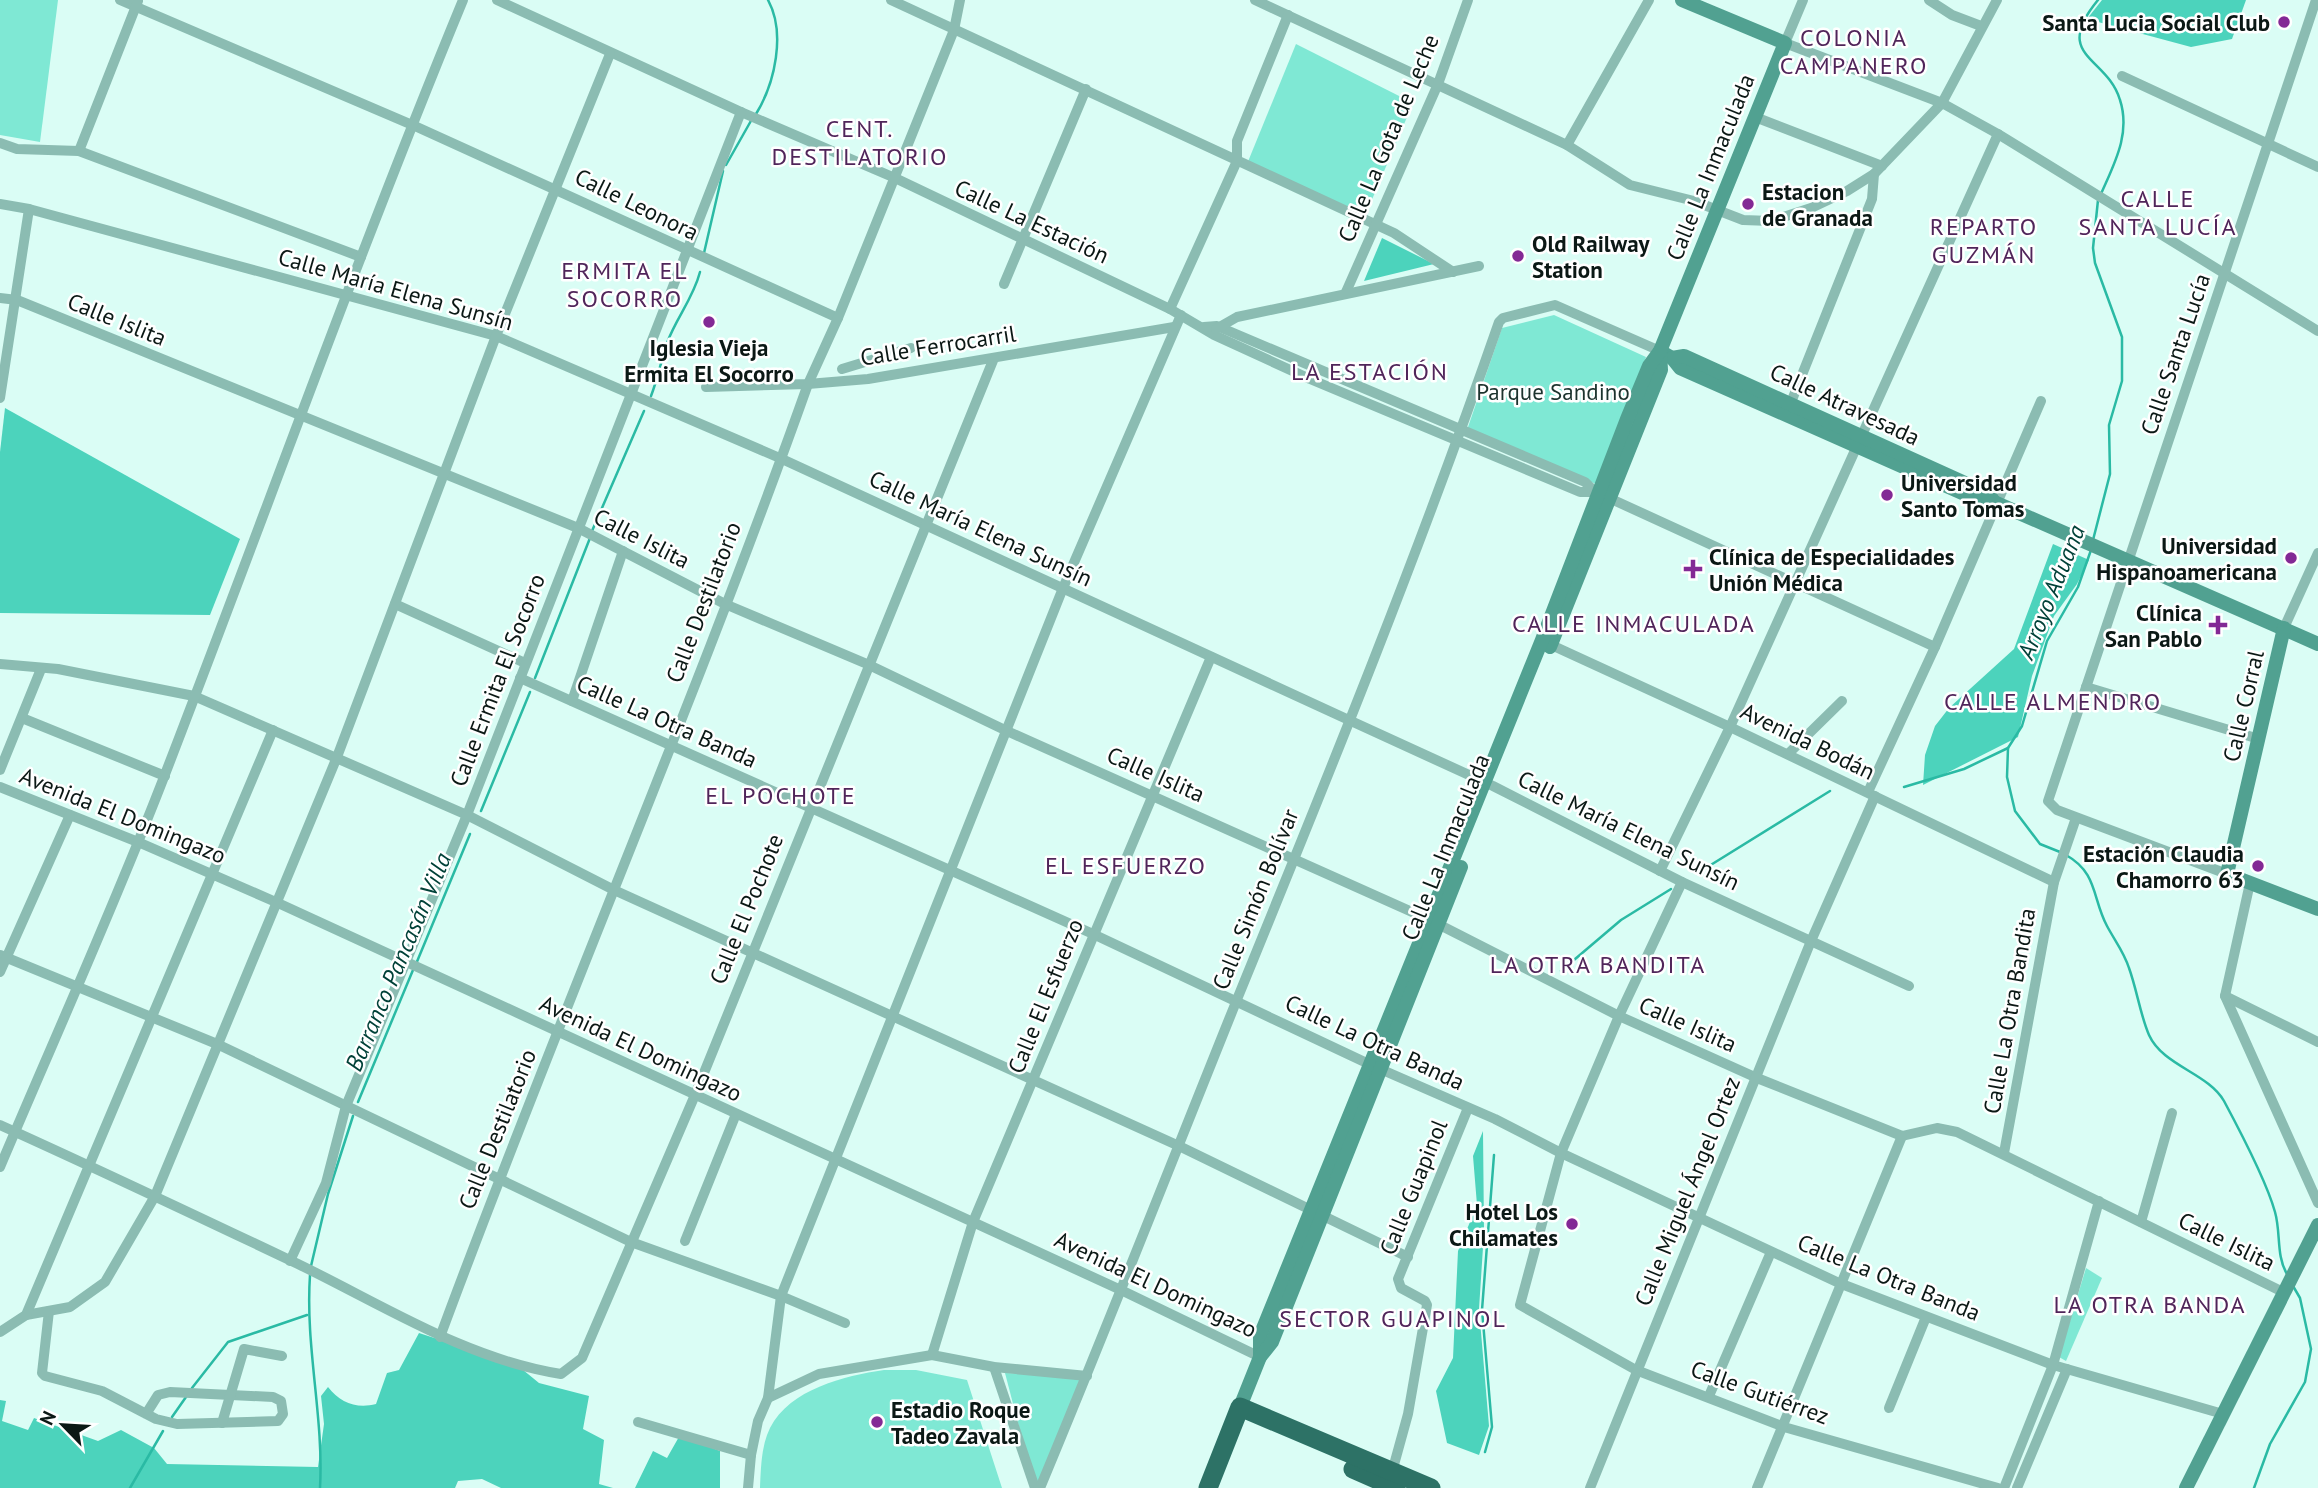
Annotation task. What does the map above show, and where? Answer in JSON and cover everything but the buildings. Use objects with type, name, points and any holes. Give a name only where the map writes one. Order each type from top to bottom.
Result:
[{"type":"highway","points":[[1208,1488],[1238,1414],[1394,1480],[1431,1488]]},
{"type":"main road","points":[[1682,0],[1785,43]]},
{"type":"main road","name":"Calle La Inmaculada","points":[[1238,1414],[1260,1357],[1260,1336],[1316,1215],[1546,643],[1575,570],[1600,494],[1632,421],[1648,366],[1666,354],[1718,211],[1785,43]]},
{"type":"main road","name":"Calle Atravesada","points":[[1666,354],[1684,356],[1728,382],[1928,472],[1989,494],[1996,503],[2063,534],[2318,644]]},
{"type":"main road","name":"Calle Corral","points":[[2227,874],[2284,628]]},
{"type":"main road","points":[[2227,874],[2318,909]]},
{"type":"main road","points":[[2186,1488],[2315,1231]]},
{"type":"street","name":"Calle Leonora","points":[[120,0],[137,3],[557,189],[687,252],[838,318]]},
{"type":"street","points":[[0,1167],[138,842],[361,257],[463,0]]},
{"type":"street","name":"Calle La Estación","points":[[497,0],[610,54],[895,178],[1204,327],[1315,367],[1463,428],[1585,482],[1600,494],[1796,581],[1935,647]]},
{"type":"street","points":[[891,0],[1374,223],[1453,272]]},
{"type":"street","name":"Calle Destilatorio","points":[[440,1336],[498,1179],[559,1033],[782,459],[808,384],[838,318],[954,30],[961,0]]},
{"type":"street","points":[[1255,0],[1567,145],[1630,185],[1693,201],[1743,220],[1771,221],[1811,208],[1847,191],[1878,170],[1942,103],[1997,0]]},
{"type":"street","name":"Calle La Gota de Leche","points":[[1346,292],[1374,223],[1438,84],[1468,0]]},
{"type":"street","points":[[1567,145],[1649,0]]},
{"type":"street","name":"Calle La Inmaculada","points":[[1785,43],[1803,0]]},
{"type":"street","points":[[1928,0],[1952,15],[1981,26]]},
{"type":"street","name":"Calle Santa Lucía","points":[[2076,818],[2050,806],[2048,801],[2316,0]]},
{"type":"street","points":[[79,151],[137,3]]},
{"type":"street","points":[[1170,309],[1237,161],[1237,141],[1288,15]]},
{"type":"street","points":[[1785,43],[1942,103],[1998,134],[2318,331]]},
{"type":"street","points":[[0,1332],[26,1315],[70,1307],[105,1282],[155,1196],[337,757],[496,336],[610,54]]},
{"type":"street","points":[[2122,76],[2318,167]]},
{"type":"street","points":[[1004,284],[1086,89]]},
{"type":"street","name":"Calle Ermita El Socorro","points":[[290,1261],[326,1183],[346,1106],[407,963],[525,663],[587,532],[630,396],[742,113]]},
{"type":"street","points":[[1755,117],[1878,170]]},
{"type":"street","points":[[1660,871],[1730,727],[1998,134]]},
{"type":"street","points":[[0,143],[17,149],[79,151],[361,257]]},
{"type":"street","points":[[1788,408],[1872,199],[1878,170]]},
{"type":"street","name":"Calle María Elena Sunsín","points":[[0,204],[29,209],[496,336],[630,396],[782,459],[1489,784],[1682,882],[1909,986]]},
{"type":"street","points":[[0,398],[29,209]]},
{"type":"street","points":[[1216,330],[1237,317],[1479,266]]},
{"type":"street","name":"Calle Islita","points":[[0,298],[17,300],[587,532],[724,604],[867,664],[1007,731],[1434,922],[1619,1016],[1757,1078],[1902,1136],[1920,1129],[1937,1128],[1956,1132],[2287,1289]]},
{"type":"street","name":"Calle Atravesada","points":[[1500,322],[1503,318],[1555,304],[1666,354]]},
{"type":"street","points":[[748,1488],[758,1421],[768,1398],[781,1296],[953,871],[1063,589],[1181,315]]},
{"type":"street","name":"Calle Simón Bolívar","points":[[1037,1488],[1123,1290],[1236,1002],[1351,721],[1463,428],[1500,322]]},
{"type":"street","name":"Calle Ferrocarril","points":[[706,387],[868,379],[1174,327]]},
{"type":"street","name":"Calle La Estación","points":[[1216,330],[1310,379],[1386,412],[1580,492],[1600,494]]},
{"type":"street","points":[[842,369],[911,348]]},
{"type":"street","name":"Calle El Pochote","points":[[440,1336],[521,1366],[561,1374],[582,1358],[695,1095],[867,664],[927,527],[994,358]]},
{"type":"street","points":[[819,361],[868,379]]},
{"type":"street","points":[[1310,379],[1315,367]]},
{"type":"street","points":[[1386,412],[1391,398]]},
{"type":"street","name":"Calle Miguel Ángel Ortez","points":[[1590,1488],[1871,794],[2041,401]]},
{"type":"street","points":[[572,701],[623,551]]},
{"type":"street","name":"Calle Corral","points":[[2284,628],[2318,553]]},
{"type":"street","points":[[395,604],[525,663]]},
{"type":"street","name":"Avenida Bodán","points":[[1546,643],[2054,879]]},
{"type":"street","name":"Calle El Esfuerzo","points":[[932,1355],[974,1222],[1093,933],[1212,657]]},
{"type":"street","points":[[0,664],[58,669],[194,696],[467,814],[614,890],[1179,1146],[1316,1215],[1408,1257]]},
{"type":"street","points":[[0,769],[41,669]]},
{"type":"street","name":"Calle La Otra Banda","points":[[520,678],[671,743],[809,809],[1093,933],[1376,1067],[1517,1129],[1561,1153],[1839,1283],[2067,1369],[2223,1413]]},
{"type":"street","points":[[2086,687],[2259,739]]},
{"type":"street","points":[[1787,754],[1842,702]]},
{"type":"street","points":[[22,718],[164,776]]},
{"type":"street","points":[[26,1315],[210,873],[273,730]]},
{"type":"street","name":"Avenida El Domingazo","points":[[0,787],[138,842],[278,903],[1123,1290],[1260,1357]]},
{"type":"street","points":[[0,972],[3,956],[70,815]]},
{"type":"street","points":[[2054,879],[2076,818],[2227,874]]},
{"type":"street","name":"Calle La Otra Bandita","points":[[2004,1153],[2054,879]]},
{"type":"street","points":[[1561,1153],[1619,1016],[1682,882]]},
{"type":"street","points":[[2250,883],[2225,996],[2318,1203]]},
{"type":"street","points":[[3,956],[217,1044],[631,1242],[781,1296],[845,1323]]},
{"type":"street","points":[[2225,996],[2318,1042]]},
{"type":"street","name":"Calle Guapinol","points":[[1394,1480],[1427,1305],[1397,1284],[1450,1146],[1468,1108]]},
{"type":"street","points":[[2141,1222],[2172,1113]]},
{"type":"street","points":[[685,1241],[736,1114]]},
{"type":"street","points":[[0,1125],[155,1196],[440,1336]]},
{"type":"street","points":[[1762,1487],[1839,1283],[1902,1136]]},
{"type":"street","name":"Calle Gutiérrez","points":[[1561,1153],[1520,1305],[1636,1370],[1784,1426],[1998,1488]]},
{"type":"street","points":[[2004,1488],[2053,1364],[2099,1201]]},
{"type":"street","points":[[1709,1396],[1771,1252]]},
{"type":"street","points":[[49,1311],[42,1373],[45,1376],[102,1391],[146,1414],[177,1424],[281,1418],[278,1398],[163,1392],[158,1395],[146,1414]]},
{"type":"street","points":[[1889,1408],[1926,1317]]},
{"type":"street","points":[[222,1423],[244,1349],[282,1356]]},
{"type":"street","points":[[768,1398],[819,1374],[932,1355],[994,1367],[1087,1376]]},
{"type":"street","points":[[994,1367],[1037,1488]]},
{"type":"street","points":[[2017,1488],[2067,1369]]},
{"type":"street","points":[[638,1422],[751,1455]]},
{"type":"green space","points":[[0,0],[58,0],[40,142],[0,135]]},
{"type":"green space","points":[[2102,0],[2246,0],[2232,39],[2191,47],[2087,19]]},
{"type":"green space","points":[[1296,44],[1413,103],[1365,216],[1247,164]]},
{"type":"green space","points":[[1382,238],[1434,264],[1364,281]]},
{"type":"green space","name":"Parque Sandino","points":[[1554,315],[1646,357],[1596,484],[1467,430],[1502,328]]},
{"type":"green space","points":[[5,408],[240,539],[210,615],[0,613],[0,452]]},
{"type":"green space","points":[[2053,544],[2089,560],[2077,584],[2054,616],[2032,676],[2018,737],[1923,785],[1925,755],[1935,726],[1949,708],[2014,649]]},
{"type":"green space","points":[[1483,1131],[1484,1232],[1479,1309],[1489,1426],[1479,1455],[1447,1443],[1436,1391],[1453,1358],[1458,1251],[1477,1205],[1473,1156]]},
{"type":"green space","points":[[2086,1268],[2102,1278],[2066,1361],[2059,1357]]},
{"type":"green space","points":[[419,1333],[517,1365],[539,1383],[589,1396],[583,1429],[604,1440],[599,1484],[613,1488],[501,1488],[482,1479],[458,1481],[455,1488],[0,1488],[0,1400],[6,1401],[2,1421],[28,1430],[34,1418],[98,1441],[121,1430],[154,1448],[167,1464],[318,1467],[324,1424],[321,1396],[328,1387],[349,1403],[362,1406],[376,1404],[387,1373],[399,1370]]},
{"type":"green space","name":"Estadio Roque Tadeo Zavala","points":[[884,1370],[916,1370],[967,1380],[1002,1488],[760,1488],[767,1435],[779,1415],[791,1403],[804,1394],[836,1381]]},
{"type":"green space","points":[[1005,1373],[1085,1376],[1035,1488]]},
{"type":"green space","points":[[680,1435],[720,1451],[720,1488],[635,1488],[653,1451],[667,1458]]},
{"type":"waterway","name":"Barranco Pancasán Villa","points":[[756,114],[763,102],[776,58],[776,27],[768,0]]},
{"type":"waterway","name":"Arroyo Aduana","points":[[2098,0],[2085,19],[2080,33],[2081,45],[2086,55],[2113,85],[2120,100],[2124,125],[2120,148],[2101,194]]},
{"type":"waterway","name":"Barranco Pancasán Villa","points":[[726,165],[752,119]]},
{"type":"waterway","name":"Barranco Pancasán Villa","points":[[704,253],[723,171]]},
{"type":"waterway","name":"Arroyo Aduana","points":[[2093,540],[2110,474],[2109,425],[2122,381],[2122,337],[2095,263],[2093,248],[2098,200]]},
{"type":"waterway","name":"Barranco Pancasán Villa","points":[[651,396],[667,343],[700,272]]},
{"type":"waterway","name":"Barranco Pancasán Villa","points":[[592,531],[644,411]]},
{"type":"waterway","name":"Barranco Pancasán Villa","points":[[535,678],[590,538]]},
{"type":"waterway","name":"Arroyo Aduana","points":[[2060,852],[2040,844],[2015,811],[2007,777],[2008,748],[2022,726],[2047,641],[2078,587],[2091,550]]},
{"type":"waterway","name":"Barranco Pancasán Villa","points":[[481,811],[530,692]]},
{"type":"waterway","points":[[1904,787],[1964,769],[2008,748]]},
{"type":"waterway","points":[[1701,871],[1830,791]]},
{"type":"waterway","name":"Barranco Pancasán Villa","points":[[416,964],[470,834]]},
{"type":"waterway","name":"Arroyo Aduana","points":[[2066,855],[2076,862],[2089,878],[2102,916],[2127,962],[2146,1027],[2156,1046],[2208,1083],[2224,1101],[2271,1200],[2277,1220],[2281,1260],[2287,1274]]},
{"type":"waterway","points":[[1561,971],[1621,920],[1671,889]]},
{"type":"waterway","name":"Barranco Pancasán Villa","points":[[358,1102],[413,970]]},
{"type":"waterway","name":"Barranco Pancasán Villa","points":[[311,1266],[328,1194],[353,1116]]},
{"type":"waterway","points":[[1485,1452],[1492,1427],[1482,1310],[1494,1155]]},
{"type":"waterway","name":"Barranco Pancasán Villa","points":[[310,1275],[310,1329],[321,1461],[320,1488]]},
{"type":"waterway","name":"Arroyo Aduana","points":[[2254,1488],[2270,1444],[2305,1382],[2311,1349],[2300,1298],[2293,1286]]},
{"type":"waterway","points":[[192,1388],[228,1342],[307,1315]]},
{"type":"waterway","points":[[172,1417],[186,1397]]},
{"type":"waterway","points":[[130,1488],[163,1431]]},
{"type":"place","name":"Santa Lucia Social Club","points":[[2284,22]]},
{"type":"place","name":"Estacion de Granada","points":[[1748,204]]},
{"type":"place","name":"Old Railway Station","points":[[1518,256]]},
{"type":"place","name":"Iglesia Vieja Ermita El Socorro","points":[[709,322]]},
{"type":"place","name":"Universidad Santo Tomas","points":[[1887,495]]},
{"type":"place","name":"Universidad Hispanoamericana","points":[[2291,558]]},
{"type":"place","name":"Clínica de Especialidades Unión Médica","points":[[1693,569]]},
{"type":"place","name":"Clínica San Pablo","points":[[2218,625]]},
{"type":"place","name":"Estación Claudia Chamorro 63","points":[[2258,866]]},
{"type":"place","name":"Hotel Los Chilamates","points":[[1572,1224]]},
{"type":"place","name":"Estadio Roque Tadeo Zavala","points":[[877,1422]]},
{"type":"district","name":"COLONIA CAMPANERO","points":[[1854,51]]},
{"type":"district","name":"CENT. DESTILATORIO","points":[[860,142]]},
{"type":"district","name":"CALLE SANTA LUCÍA","points":[[2158,212]]},
{"type":"district","name":"REPARTO GUZMÁN","points":[[1984,240]]},
{"type":"district","name":"ERMITA EL SOCORRO","points":[[625,284]]},
{"type":"district","name":"LA ESTACIÓN","points":[[1370,371]]},
{"type":"district","name":"CALLE INMACULADA","points":[[1634,623]]},
{"type":"district","name":"CALLE ALMENDRO","points":[[2053,701]]},
{"type":"district","name":"EL POCHOTE","points":[[781,795]]},
{"type":"district","name":"EL ESFUERZO","points":[[1126,865]]},
{"type":"district","name":"LA OTRA BANDITA","points":[[1598,964]]},
{"type":"district","name":"LA OTRA BANDA","points":[[2150,1304]]},
{"type":"district","name":"SECTOR GUAPINOL","points":[[1393,1318]]}]
